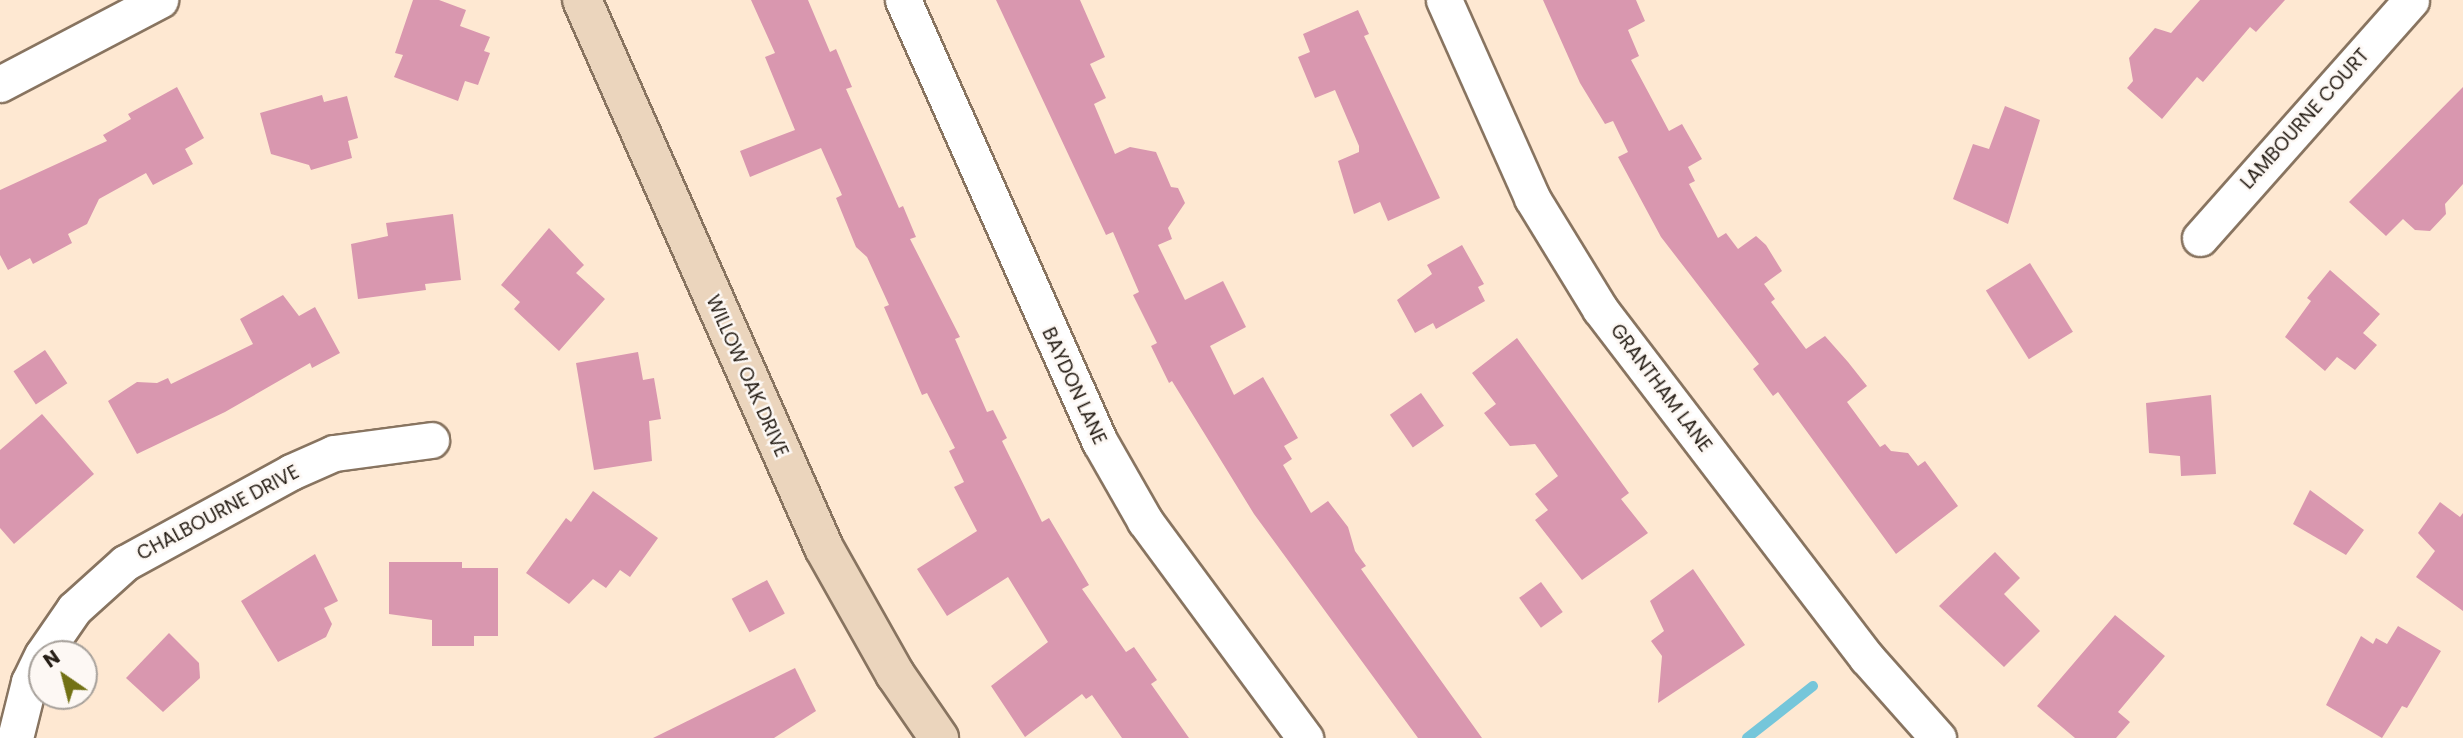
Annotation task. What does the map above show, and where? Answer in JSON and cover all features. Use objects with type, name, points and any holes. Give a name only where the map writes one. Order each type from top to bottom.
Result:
[{"type":"street","points":[[0,84],[160,0]]},
{"type":"street","name":"WILLOW OAK DRIVE","points":[[582,0],[824,548],[895,674],[939,738]]},
{"type":"street","name":"BAYDON LANE","points":[[903,0],[1100,442],[1144,521],[1304,738]]},
{"type":"street","name":"GRANTHAM LANE","points":[[1444,0],[1532,198],[1579,277],[1867,658],[1938,738]]},
{"type":"street","name":"LAMBOURNE COURT","points":[[2200,238],[2411,0]]},
{"type":"street","name":"CHALBOURNE DRIVE","points":[[52,640],[74,610],[111,573],[291,472],[334,453],[431,440]]},
{"type":"street","name":"CHALBOURNE DRIVE","points":[[15,738],[28,686]]},
{"type":"building","points":[[413,0],[439,0],[466,10],[460,26],[490,37],[484,51],[490,53],[478,85],[465,81],[458,101],[394,77],[403,55],[395,53]]},
{"type":"building","points":[[751,0],[808,0],[830,52],[836,49],[852,87],[846,89],[899,208],[903,206],[916,237],[910,239],[960,337],[955,339],[987,412],[993,410],[1007,438],[1002,441],[1042,522],[1049,518],[1089,585],[1082,589],[1126,652],[1134,647],[1157,680],[1151,684],[1189,738],[1122,738],[1092,695],[1086,699],[1082,694],[1025,737],[991,686],[1048,642],[1008,577],[947,616],[917,569],[977,531],[954,487],[964,482],[949,451],[955,448],[927,393],[922,395],[884,307],[889,305],[867,257],[856,247],[836,198],[842,195],[821,148],[750,177],[740,151],[795,130],[765,57],[775,53]]},
{"type":"building","points":[[996,0],[1080,0],[1105,57],[1090,64],[1106,98],[1094,104],[1115,154],[1130,147],[1156,152],[1171,187],[1178,188],[1185,203],[1168,228],[1172,239],[1158,245],[1185,300],[1223,281],[1246,327],[1210,346],[1234,395],[1263,377],[1298,438],[1284,446],[1292,459],[1283,465],[1311,513],[1328,501],[1348,527],[1355,551],[1366,566],[1361,569],[1482,738],[1418,738],[1254,514],[1172,381],[1169,383],[1151,346],[1157,343],[1133,295],[1139,292],[1113,232],[1106,235]]},
{"type":"building","points":[[1543,0],[1636,0],[1645,21],[1628,30],[1639,56],[1631,60],[1669,131],[1682,124],[1702,159],[1688,167],[1695,181],[1689,184],[1718,238],[1726,233],[1738,249],[1756,236],[1766,245],[1782,271],[1764,284],[1775,299],[1771,302],[1806,349],[1825,336],[1867,386],[1847,402],[1880,447],[1885,444],[1891,451],[1908,453],[1918,466],[1925,461],[1958,506],[1896,554],[1778,392],[1773,396],[1753,369],[1759,364],[1661,237],[1618,157],[1628,152],[1613,121],[1605,124],[1580,83]]},
{"type":"building","points":[[2200,0],[2285,0],[2256,32],[2250,27],[2203,82],[2197,77],[2162,119],[2127,88],[2133,81],[2129,58],[2155,28],[2171,33]]},
{"type":"building","points":[[1358,10],[1369,34],[1364,36],[1440,198],[1388,221],[1380,202],[1354,214],[1338,161],[1359,152],[1359,146],[1335,90],[1315,98],[1298,57],[1310,52],[1303,34]]},
{"type":"building","points":[[177,87],[204,138],[185,149],[193,164],[153,185],[146,173],[99,199],[87,224],[68,234],[72,243],[33,264],[30,258],[8,270],[0,255],[0,190],[107,141],[103,135],[131,119],[128,114]]},
{"type":"building","points":[[2463,87],[2463,184],[2445,204],[2446,214],[2430,231],[2415,230],[2403,219],[2386,236],[2349,202]]},
{"type":"building","points":[[322,95],[324,102],[347,96],[358,138],[348,141],[352,158],[311,170],[309,165],[271,154],[260,113]]},
{"type":"building","points":[[2005,106],[2040,120],[2008,224],[1953,199],[1973,144],[1989,149]]},
{"type":"building","points":[[453,214],[461,280],[425,284],[426,290],[358,299],[351,244],[388,236],[386,223]]},
{"type":"building","points":[[549,228],[584,265],[576,273],[605,299],[559,351],[514,309],[520,302],[501,285]]},
{"type":"building","points":[[1462,245],[1484,284],[1478,287],[1485,301],[1436,329],[1433,323],[1415,333],[1397,300],[1432,274],[1427,265]]},
{"type":"building","points":[[2030,263],[2073,332],[2029,359],[1986,291]]},
{"type":"building","points":[[2330,270],[2380,314],[2363,333],[2377,345],[2355,370],[2337,357],[2325,371],[2285,337],[2311,301],[2307,298]]},
{"type":"building","points":[[283,295],[299,316],[315,307],[340,353],[312,368],[310,363],[225,412],[137,454],[108,401],[137,382],[157,383],[168,378],[171,384],[253,344],[240,319]]},
{"type":"building","points":[[1517,338],[1629,493],[1621,499],[1648,533],[1582,580],[1535,520],[1548,510],[1535,494],[1558,476],[1535,444],[1510,446],[1484,413],[1496,404],[1472,373]]},
{"type":"building","points":[[45,350],[67,383],[36,404],[13,371]]},
{"type":"building","points":[[638,352],[643,380],[654,378],[661,419],[649,421],[652,461],[594,470],[576,363]]},
{"type":"building","points":[[1421,393],[1444,426],[1413,448],[1390,415]]},
{"type":"building","points":[[2211,395],[2216,474],[2181,476],[2180,456],[2149,453],[2146,403]]},
{"type":"building","points":[[42,414],[94,474],[14,544],[0,528],[0,450]]},
{"type":"building","points":[[2310,490],[2364,530],[2346,555],[2293,524]]},
{"type":"building","points":[[593,491],[658,538],[630,577],[620,570],[606,588],[593,579],[569,604],[526,573],[566,518],[571,522]]},
{"type":"building","points":[[2440,502],[2460,517],[2463,513],[2463,611],[2416,577],[2435,551],[2418,533]]},
{"type":"building","points":[[1995,552],[2020,578],[2004,594],[2040,631],[2004,667],[1939,606]]},
{"type":"building","points":[[315,554],[338,601],[324,608],[332,624],[326,637],[278,662],[241,601]]},
{"type":"building","points":[[389,562],[462,562],[462,568],[498,568],[498,636],[474,636],[474,646],[432,646],[432,620],[389,614]]},
{"type":"building","points":[[1693,569],[1745,645],[1658,703],[1662,656],[1651,641],[1664,631],[1650,601]]},
{"type":"building","points":[[767,580],[785,614],[750,632],[732,599]]},
{"type":"building","points":[[1541,582],[1563,612],[1541,628],[1519,598]]},
{"type":"building","points":[[2115,615],[2165,656],[2118,712],[2130,722],[2116,738],[2075,738],[2037,706]]},
{"type":"building","points":[[2398,626],[2441,651],[2407,708],[2402,706],[2382,738],[2326,705],[2361,636],[2373,644],[2376,638],[2387,644]]},
{"type":"building","points":[[169,633],[199,663],[200,678],[163,712],[126,678]]},
{"type":"building","points":[[795,668],[816,711],[774,738],[653,738]]},
{"type":"waterway","points":[[1747,738],[1813,686]]}]
